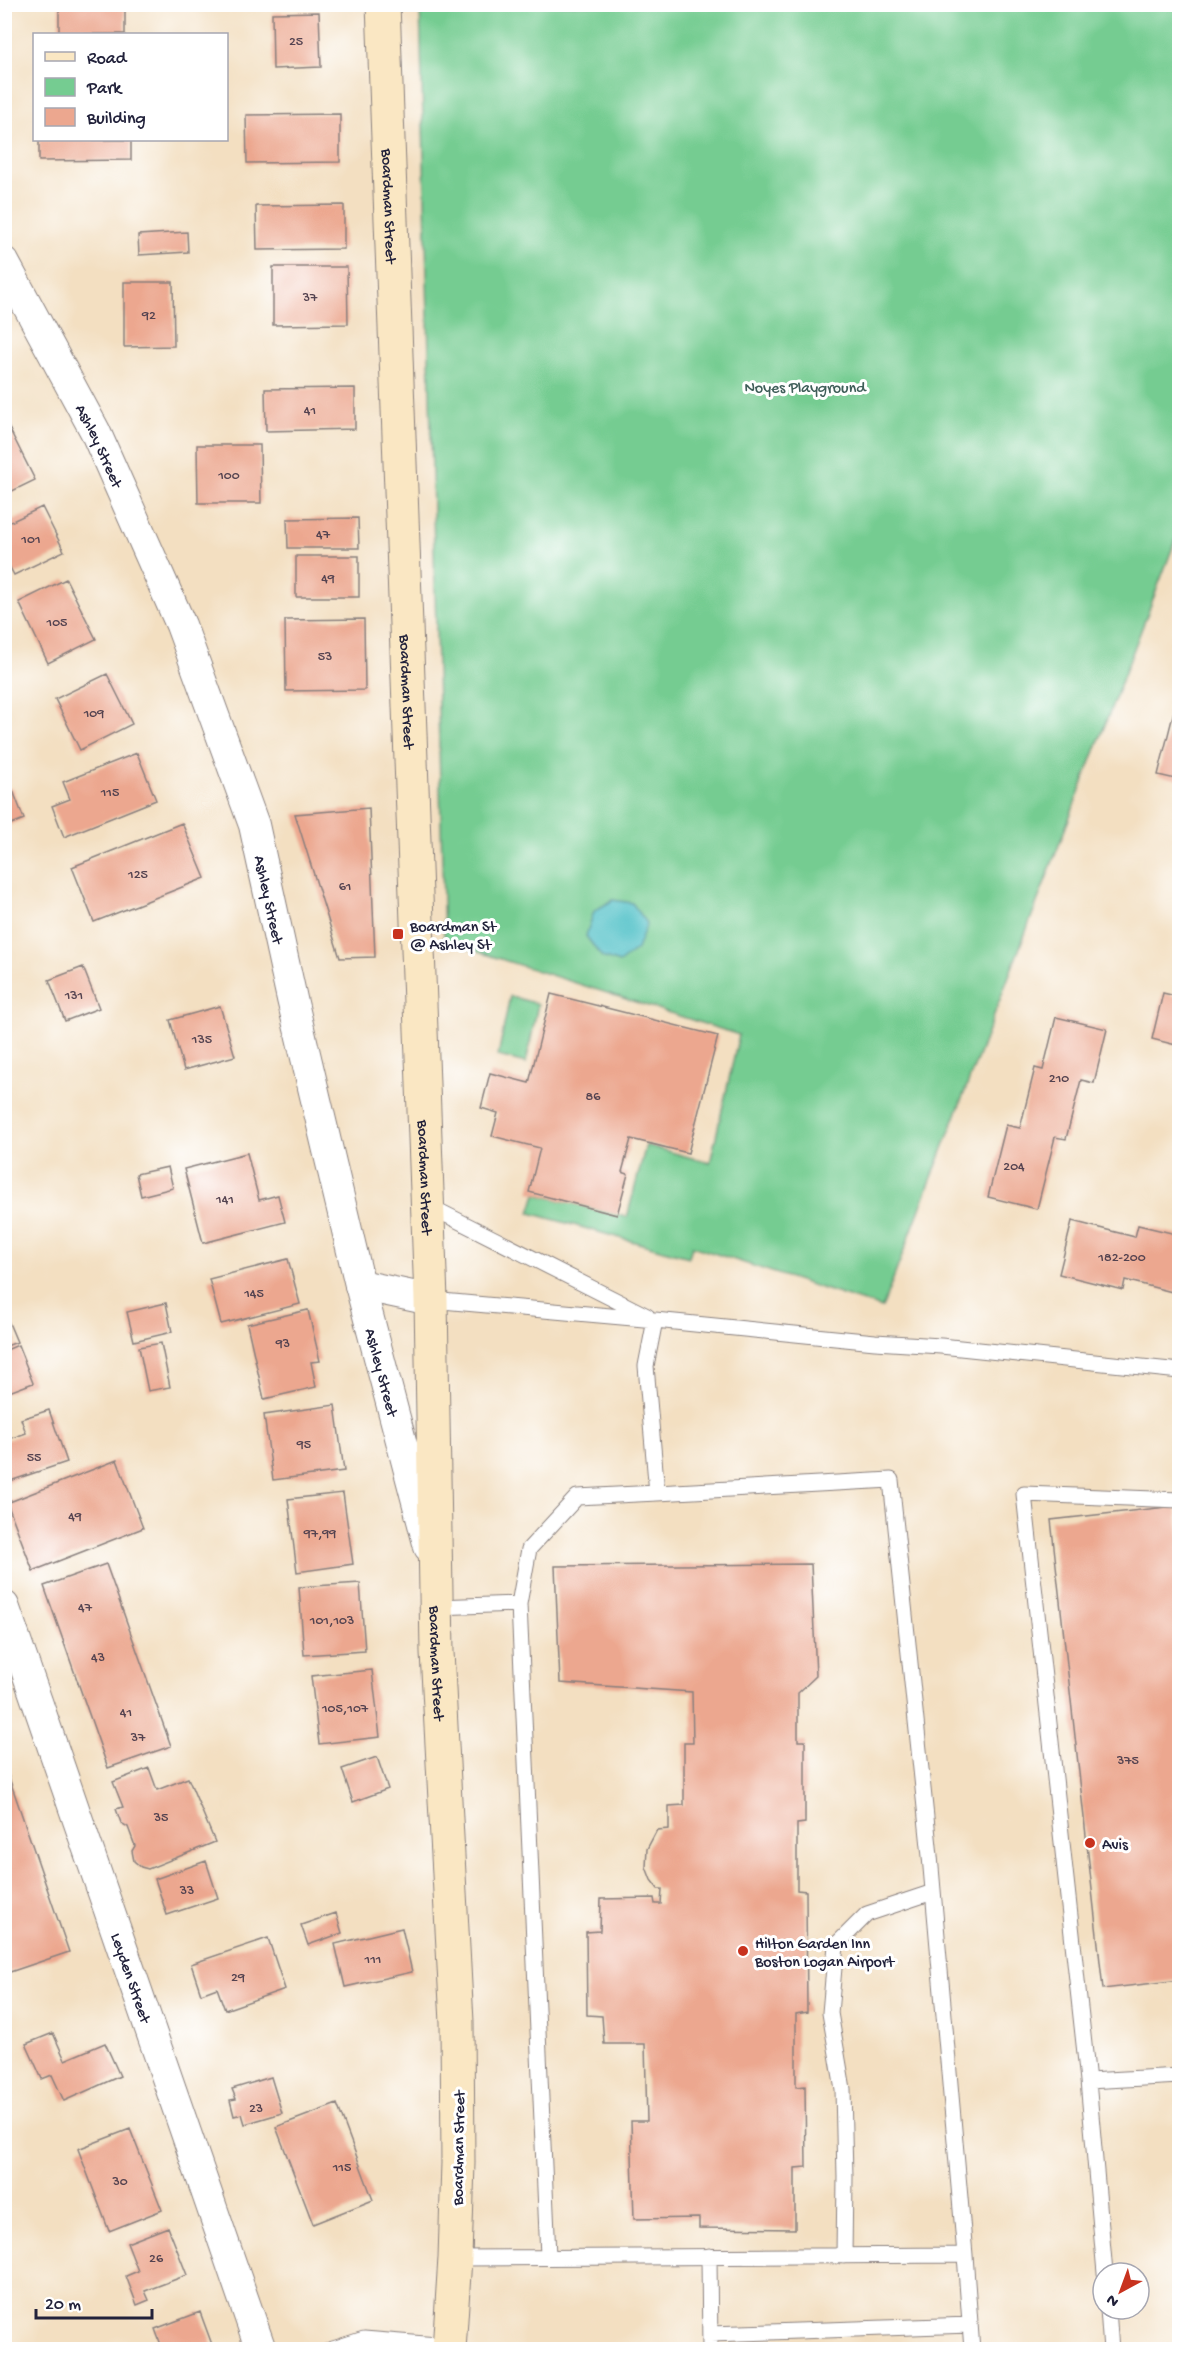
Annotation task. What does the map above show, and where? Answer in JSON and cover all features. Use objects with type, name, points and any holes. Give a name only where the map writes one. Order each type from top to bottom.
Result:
[{"type":"main road","name":"Boardman Street","points":[[383,4],[431,1300],[437,1652],[457,2022],[458,2121],[455,2258],[449,2348]]},
{"type":"street","name":"Ashley Street","points":[[4,262],[99,441],[181,625],[254,825],[292,999],[360,1285],[435,1572]]},
{"type":"street","points":[[360,1285],[431,1300]]},
{"type":"street","name":"Leyden Street","points":[[4,1606],[261,2349]]},
{"type":"lane","points":[[427,1205],[655,1320]]},
{"type":"lane","points":[[431,1300],[1179,1371]]},
{"type":"lane","points":[[655,1320],[646,1366],[657,1493]]},
{"type":"lane","points":[[548,2256],[519,1604],[529,1550],[577,1497],[891,1480],[933,1892],[972,2349]]},
{"type":"lane","points":[[1103,2261],[1089,2081],[1024,1494],[1179,1500]]},
{"type":"lane","points":[[437,1607],[519,1604]]},
{"type":"lane","points":[[844,2256],[843,2089],[830,2013],[836,1945],[867,1914],[933,1892]]},
{"type":"lane","points":[[1089,2081],[1179,2076]]},
{"type":"lane","points":[[455,2258],[965,2255]]},
{"type":"lane","points":[[709,2256],[710,2342],[970,2325]]},
{"type":"lane","points":[[1108,2321],[1111,2349]]},
{"type":"lane","points":[[330,2349],[364,2339],[449,2348]]},
{"type":"green space","name":"Noyes Playground","points":[[420,5],[1179,5],[1179,531],[882,1308],[692,1246],[689,1257],[530,1213],[536,1194],[627,1217],[646,1145],[710,1163],[739,1035],[444,941]]},
{"type":"green space","points":[[510,996],[538,1004],[526,1063],[498,1056]]},
{"type":"water","points":[[613,900],[632,903],[647,923],[637,949],[619,963],[602,957],[586,936],[594,911]]},
{"type":"building","points":[[59,4],[125,4],[125,33],[59,33]]},
{"type":"building","points":[[319,12],[321,67],[273,69],[272,13]]},
{"type":"building","points":[[340,114],[340,162],[247,163],[246,115]]},
{"type":"building","points":[[39,141],[131,141],[131,160],[39,161]]},
{"type":"building","points":[[344,205],[344,249],[257,250],[256,206]]},
{"type":"building","points":[[187,232],[188,252],[139,255],[138,235]]},
{"type":"building","points":[[273,267],[347,267],[348,324],[273,325]]},
{"type":"building","points":[[124,282],[173,282],[174,346],[124,347]]},
{"type":"building","points":[[355,388],[355,429],[266,431],[265,389]]},
{"type":"building","points":[[7,424],[35,480],[4,495],[4,425]]},
{"type":"building","points":[[197,445],[260,445],[261,503],[198,503]]},
{"type":"building","points":[[42,507],[64,551],[14,575],[4,556],[4,525]]},
{"type":"building","points":[[358,518],[359,548],[288,548],[287,519]]},
{"type":"building","points":[[296,556],[359,556],[359,597],[296,597]]},
{"type":"building","points":[[66,579],[96,639],[48,663],[19,602]]},
{"type":"building","points":[[364,619],[365,690],[286,691],[285,620]]},
{"type":"building","points":[[107,674],[132,724],[80,750],[55,699]]},
{"type":"building","points":[[1176,703],[1180,703],[1180,780],[1158,775]]},
{"type":"building","points":[[137,753],[156,800],[64,837],[52,806],[70,799],[63,782]]},
{"type":"building","points":[[12,788],[24,819],[4,827],[4,791]]},
{"type":"building","points":[[369,808],[375,957],[340,958],[295,814]]},
{"type":"building","points":[[182,823],[205,878],[94,922],[72,867]]},
{"type":"building","points":[[83,967],[99,1008],[65,1021],[49,980]]},
{"type":"building","points":[[1163,993],[1180,997],[1180,1046],[1152,1039]]},
{"type":"building","points":[[551,994],[718,1036],[688,1153],[631,1139],[622,1172],[628,1174],[617,1215],[529,1192],[540,1148],[492,1136],[498,1113],[481,1108],[490,1073],[529,1083]]},
{"type":"building","points":[[220,1006],[235,1056],[184,1070],[170,1020]]},
{"type":"building","points":[[1056,1017],[1107,1029],[1094,1083],[1081,1080],[1066,1139],[1055,1137],[1037,1209],[988,1197],[1006,1125],[1020,1128],[1035,1068],[1043,1070]]},
{"type":"building","points":[[247,1153],[259,1200],[278,1195],[285,1222],[203,1243],[184,1169]]},
{"type":"building","points":[[168,1167],[173,1188],[141,1196],[136,1174]]},
{"type":"building","points":[[1072,1221],[1135,1237],[1138,1225],[1180,1235],[1180,1294],[1125,1280],[1123,1290],[1059,1274]]},
{"type":"building","points":[[288,1259],[300,1304],[221,1324],[209,1279]]},
{"type":"building","points":[[4,1283],[10,1295],[4,1297]]},
{"type":"building","points":[[166,1303],[172,1332],[134,1341],[127,1312]]},
{"type":"building","points":[[308,1310],[320,1361],[311,1362],[316,1387],[264,1399],[247,1324]]},
{"type":"building","points":[[4,1311],[17,1342],[4,1347]]},
{"type":"building","points":[[161,1343],[170,1387],[148,1391],[139,1347]]},
{"type":"building","points":[[18,1345],[33,1383],[4,1394],[4,1351]]},
{"type":"building","points":[[335,1405],[344,1471],[273,1480],[264,1415]]},
{"type":"building","points":[[49,1410],[67,1462],[7,1482],[4,1474],[4,1441],[26,1433],[21,1419]]},
{"type":"building","points":[[117,1460],[143,1528],[33,1571],[7,1503]]},
{"type":"building","points":[[343,1493],[353,1564],[297,1572],[288,1499]]},
{"type":"building","points":[[1176,1506],[1180,1538],[1180,1980],[1103,1989],[1051,1520]]},
{"type":"building","points":[[106,1564],[171,1746],[108,1768],[44,1586]]},
{"type":"building","points":[[811,1564],[816,1676],[798,1693],[798,1741],[805,1741],[805,1823],[797,1824],[797,1890],[806,1891],[807,2012],[796,2014],[796,2087],[805,2086],[806,2167],[795,2168],[795,2229],[699,2228],[699,2218],[634,2219],[631,2121],[647,2121],[645,2044],[604,2044],[602,2016],[587,2015],[586,1932],[600,1931],[601,1899],[654,1898],[655,1904],[661,1904],[662,1889],[658,1889],[651,1880],[646,1867],[647,1849],[657,1830],[669,1829],[669,1806],[684,1805],[684,1743],[693,1743],[692,1692],[560,1683],[555,1566]]},
{"type":"building","points":[[360,1583],[365,1651],[304,1655],[299,1587]]},
{"type":"building","points":[[372,1670],[380,1737],[319,1744],[311,1676]]},
{"type":"building","points":[[377,1757],[388,1789],[353,1802],[342,1769]]},
{"type":"building","points":[[5,1766],[69,1952],[10,1972],[4,1955]]},
{"type":"building","points":[[149,1768],[157,1790],[188,1778],[215,1842],[148,1869],[134,1861],[132,1851],[135,1846],[128,1827],[121,1823],[116,1809],[123,1807],[113,1782]]},
{"type":"building","points":[[206,1861],[218,1898],[167,1915],[155,1879]]},
{"type":"building","points":[[336,1913],[342,1933],[308,1945],[301,1925]]},
{"type":"building","points":[[402,1928],[412,1972],[345,1987],[335,1944]]},
{"type":"building","points":[[268,1938],[285,1989],[225,2010],[217,1988],[201,1994],[191,1964]]},
{"type":"building","points":[[53,2033],[65,2060],[105,2043],[120,2076],[64,2101],[52,2075],[42,2079],[26,2044]]},
{"type":"building","points":[[271,2077],[282,2113],[245,2124],[242,2114],[234,2116],[230,2100],[236,2099],[232,2089]]},
{"type":"building","points":[[337,2104],[373,2200],[313,2224],[276,2127]]},
{"type":"building","points":[[130,2129],[162,2210],[109,2231],[78,2149]]},
{"type":"building","points":[[168,2227],[187,2275],[145,2291],[149,2300],[137,2305],[126,2276],[138,2271],[127,2243]]},
{"type":"building","points":[[200,2312],[214,2350],[163,2350],[155,2329]]},
{"type":"place","name":"Boardman St @ Ashley St","points":[[398,934]]},
{"type":"place","name":"Avis","points":[[1090,1843]]},
{"type":"place","name":"Hilton Garden Inn Boston Logan Airport","points":[[743,1951]]}]
